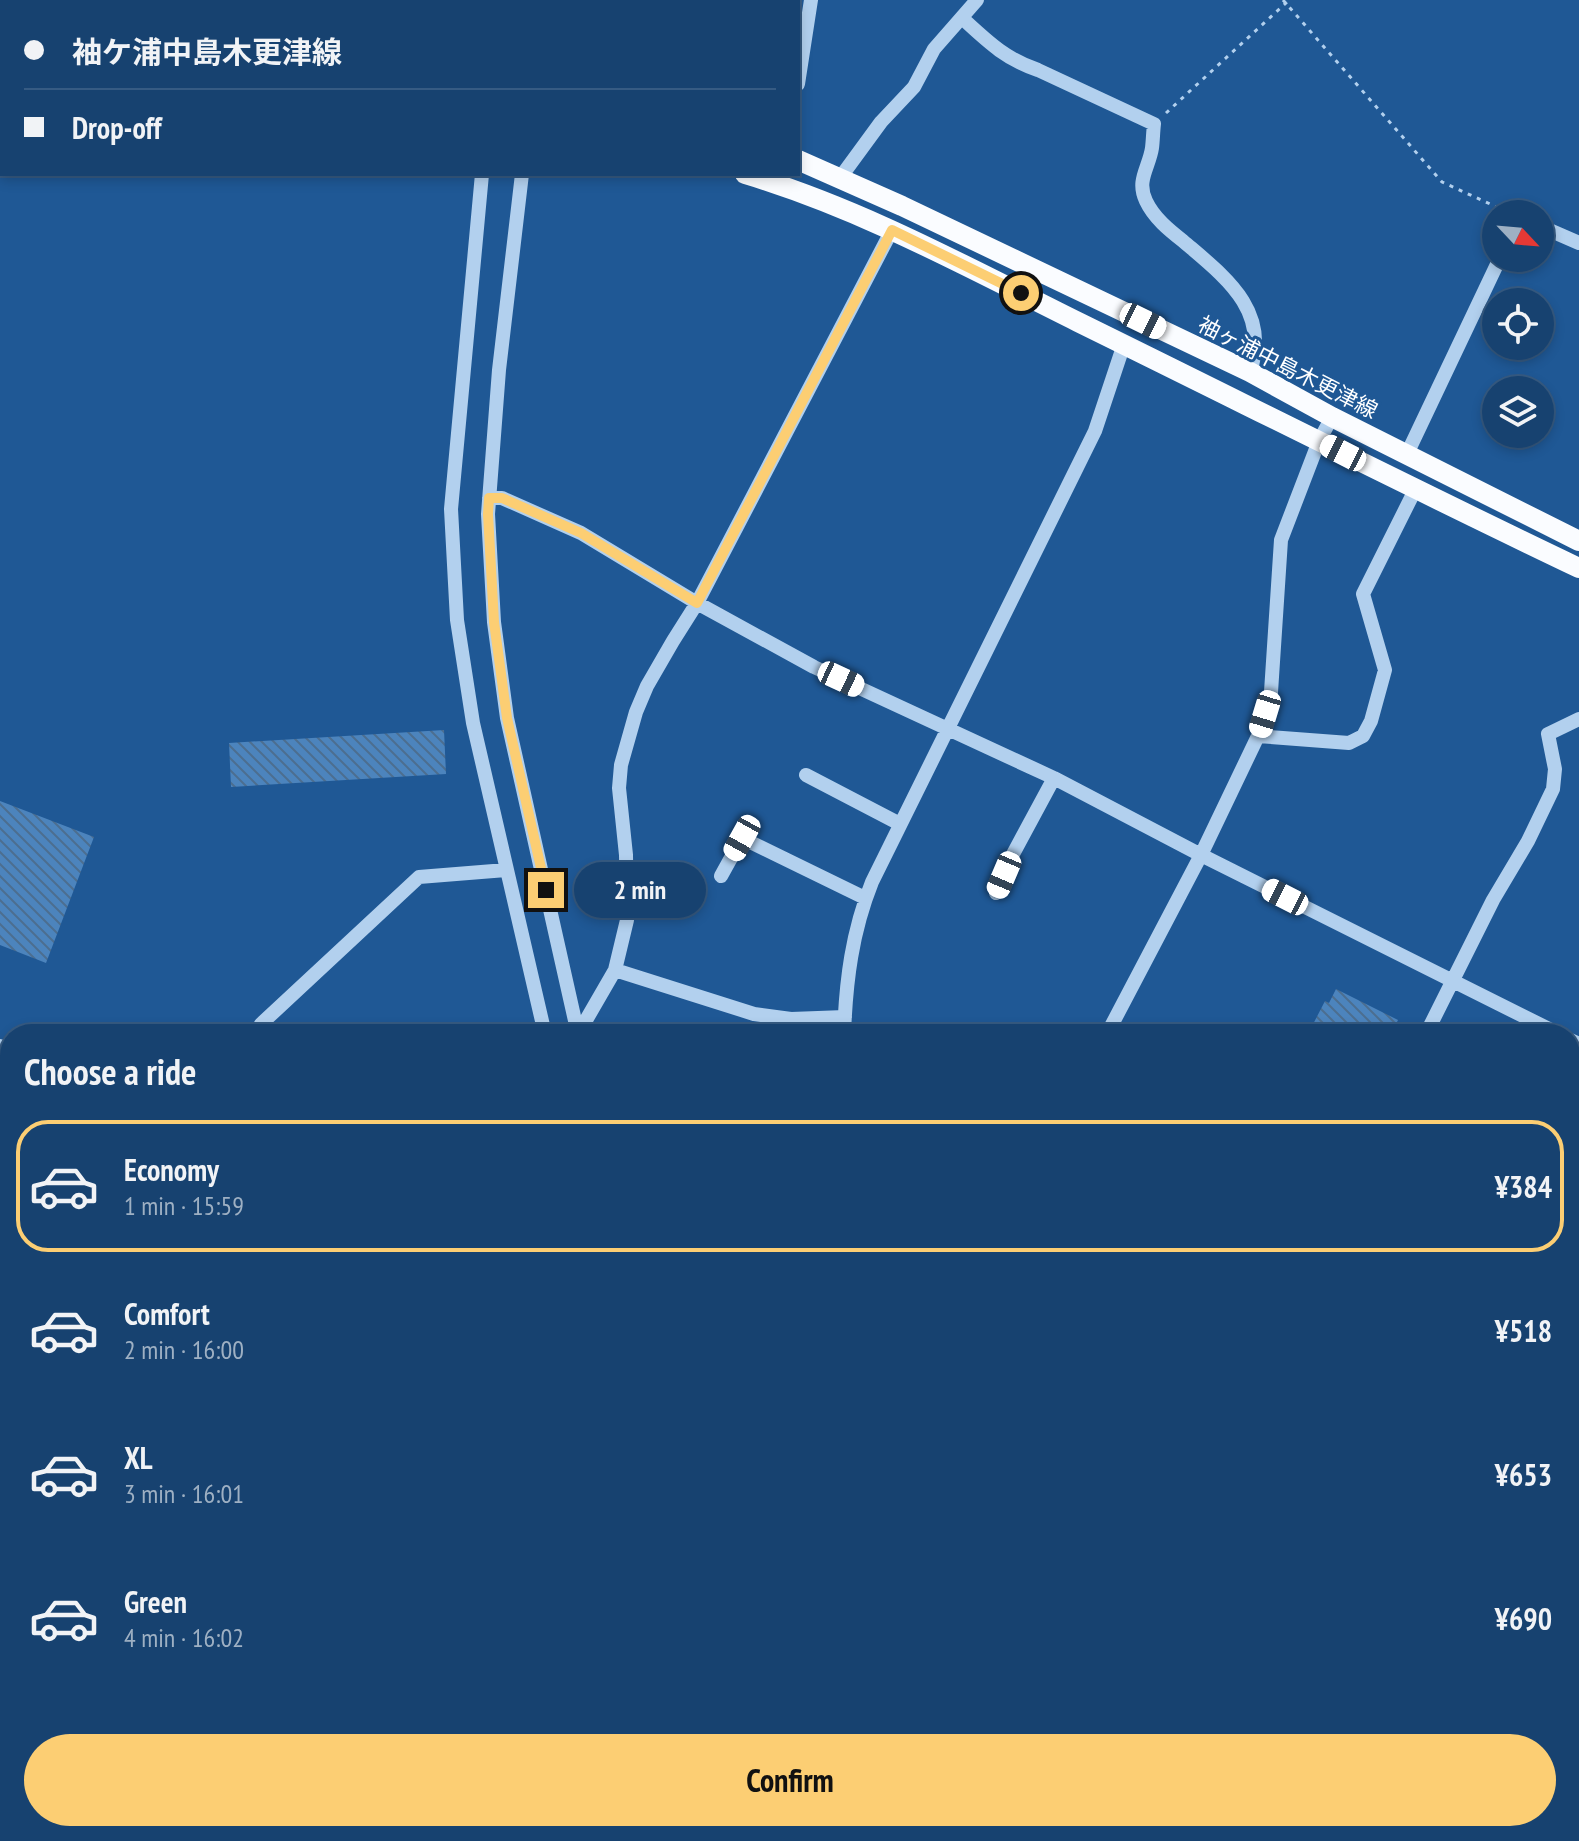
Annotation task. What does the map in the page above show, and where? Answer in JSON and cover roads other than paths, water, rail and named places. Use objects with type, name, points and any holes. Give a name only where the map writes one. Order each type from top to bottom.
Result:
[{"type":"main road","name":"袖ヶ浦中島木更津線","points":[[800,161],[902,206],[1250,372],[1406,456],[1579,541]]},
{"type":"main road","points":[[758,176],[778,179],[892,230],[1415,490],[1579,568]]},
{"type":"street","points":[[800,71],[811,0]]},
{"type":"street","points":[[840,178],[881,122],[914,87],[934,49],[977,0]]},
{"type":"street","points":[[962,18],[997,50],[1019,64],[1154,124],[1152,151],[1142,179],[1145,200],[1163,224],[1226,278],[1246,303],[1255,335],[1250,372]]},
{"type":"street","points":[[482,176],[451,509],[457,620],[473,723],[543,1024]]},
{"type":"street","points":[[522,176],[499,370],[488,514],[494,622],[507,718],[576,1024]]},
{"type":"street","points":[[584,1024],[615,970],[627,920],[626,855],[619,788],[621,765],[636,712],[647,686],[697,603],[892,230]]},
{"type":"street","points":[[1554,232],[1579,243]]},
{"type":"street","points":[[1406,456],[1493,272]]},
{"type":"street","points":[[845,1024],[850,956],[865,898],[1095,431],[1124,344]]},
{"type":"street","points":[[1112,1024],[1201,855],[1258,736],[1271,692],[1281,540],[1319,441],[1332,417]]},
{"type":"street","points":[[1258,736],[1349,743],[1363,736],[1371,721],[1385,670],[1363,594],[1415,490]]},
{"type":"street","points":[[489,498],[502,498],[581,533],[697,603],[814,667],[1054,778],[1539,1024]]},
{"type":"street","points":[[1431,1024],[1553,789],[1555,769],[1548,734],[1579,719]]},
{"type":"street","points":[[806,775],[900,824]]},
{"type":"street","points":[[996,893],[1054,778]]},
{"type":"street","points":[[721,876],[742,838],[865,898]]},
{"type":"street","points":[[261,1024],[419,877],[506,870]]},
{"type":"street","points":[[615,970],[754,1014],[791,1019],[845,1017]]}]
